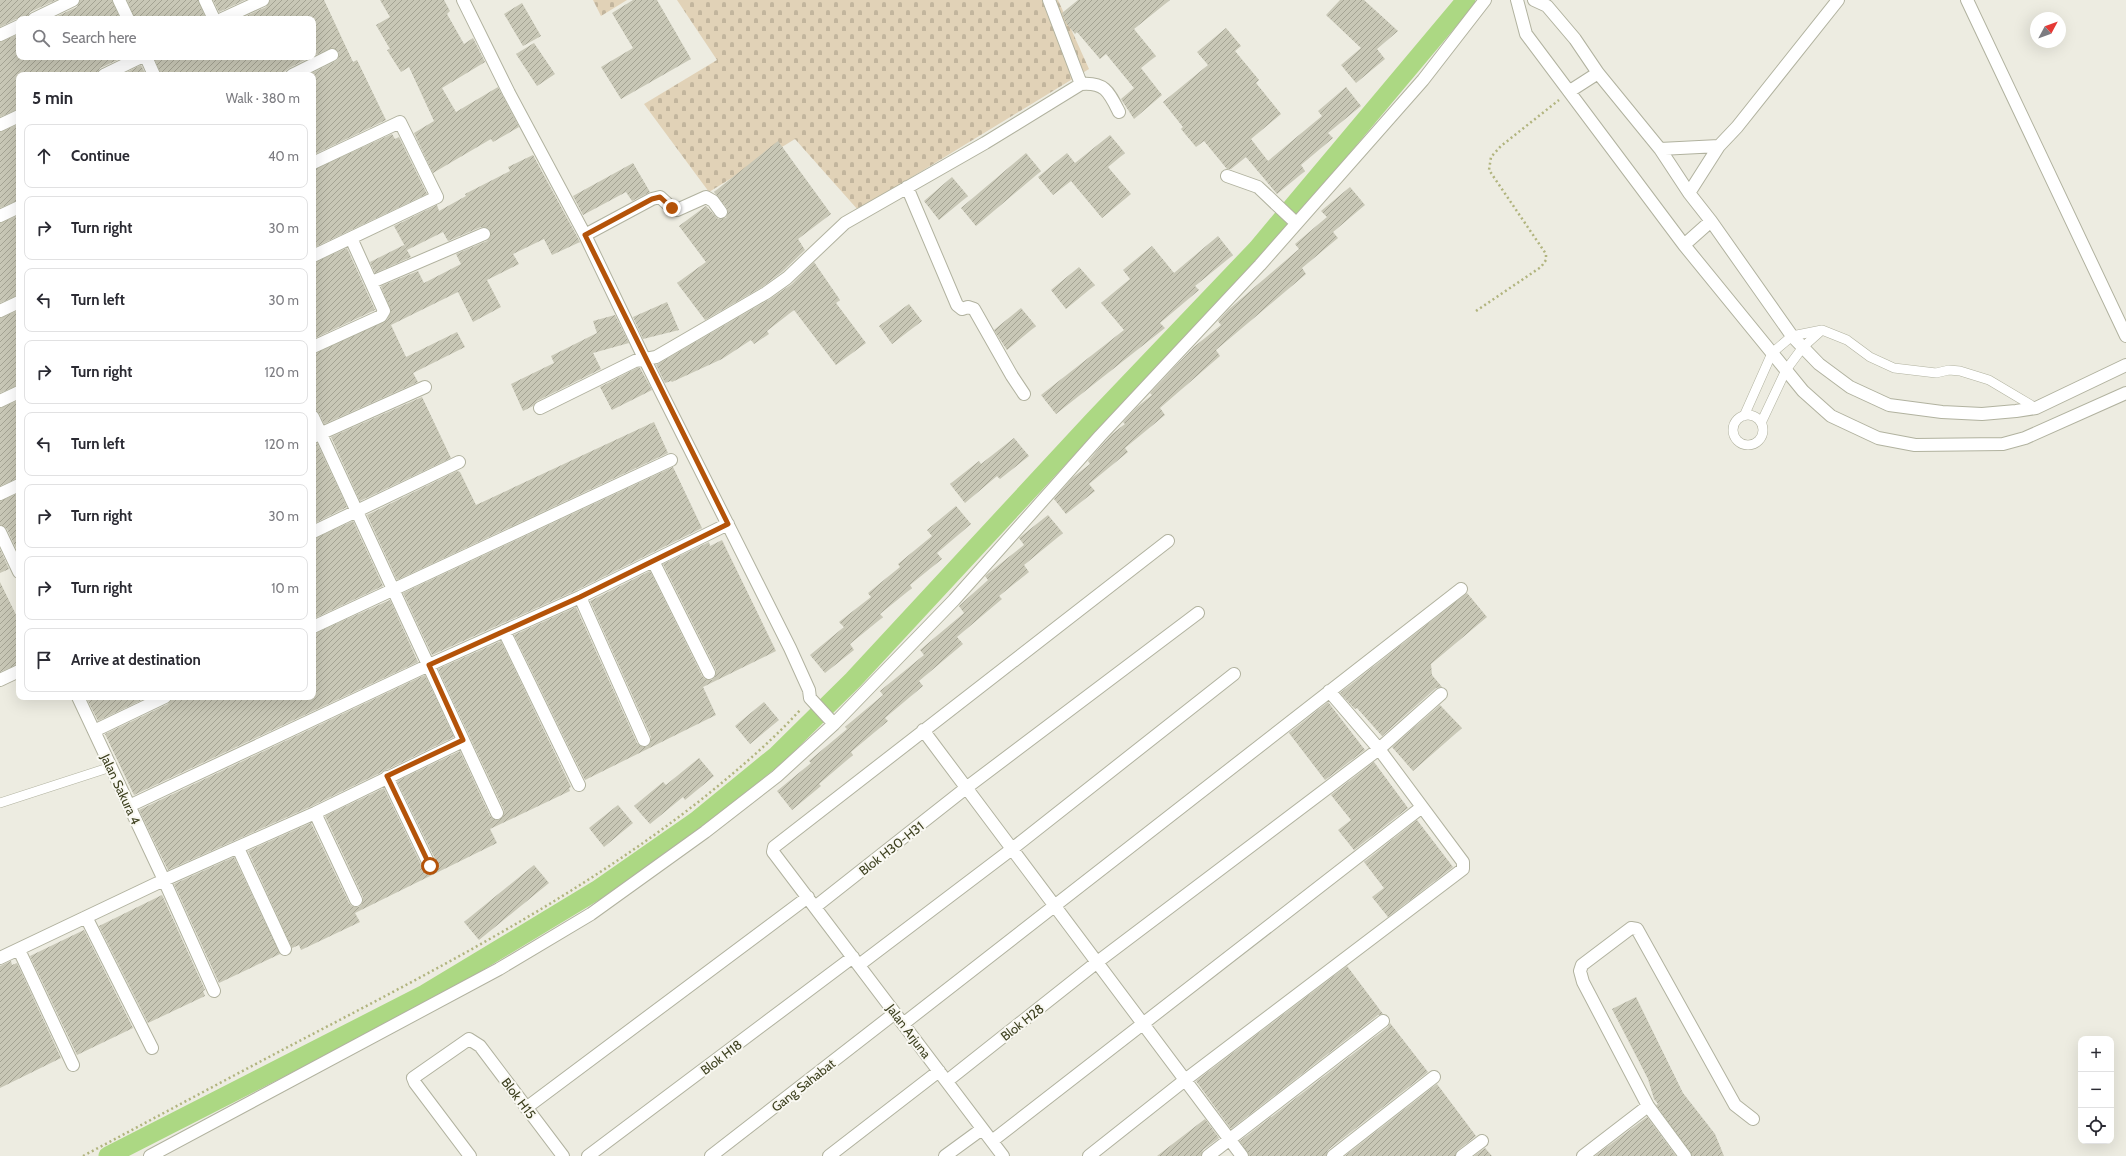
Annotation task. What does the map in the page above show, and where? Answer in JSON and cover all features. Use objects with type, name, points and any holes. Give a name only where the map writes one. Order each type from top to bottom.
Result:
[{"type":"street","points":[[40,16],[73,0]]},
{"type":"street","points":[[119,0],[127,16]]},
{"type":"street","points":[[205,0],[213,16]]},
{"type":"street","points":[[228,16],[263,0]]},
{"type":"street","points":[[463,0],[509,93],[585,235],[645,360],[790,648],[812,700],[830,720]]},
{"type":"street","points":[[1049,0],[1081,84]]},
{"type":"street","points":[[150,1156],[499,969],[591,914],[705,832],[776,776],[830,720],[954,600],[1100,436],[1255,270],[1294,221],[1423,80],[1485,0]]},
{"type":"street","points":[[1517,0],[1526,34],[1684,244],[1803,390],[1831,416],[1878,438],[1915,445],[2003,444],[2025,438],[2126,393]]},
{"type":"street","points":[[1534,0],[1547,6],[1575,39],[1598,73],[1660,149],[1689,193],[1711,221],[1792,336],[1819,364],[1850,387],[1889,405],[1942,412],[1982,414],[2036,408],[2126,366]]},
{"type":"street","points":[[1689,193],[1719,146],[1737,127],[1838,0]]},
{"type":"street","points":[[1967,0],[2126,336]]},
{"type":"street","points":[[0,36],[16,28]]},
{"type":"street","points":[[298,72],[332,55]]},
{"type":"street","points":[[110,72],[135,60]]},
{"type":"street","points":[[147,60],[153,72]]},
{"type":"street","points":[[1570,91],[1598,73]]},
{"type":"street","points":[[540,408],[635,361],[656,357],[766,293],[787,278],[845,223],[985,143],[1081,84],[1094,83],[1105,89],[1119,112]]},
{"type":"street","points":[[0,125],[16,117]]},
{"type":"street","points":[[316,162],[400,122],[437,197],[316,255]]},
{"type":"street","points":[[1660,149],[1719,146]]},
{"type":"street","points":[[1227,176],[1258,187],[1294,221]]},
{"type":"street","points":[[906,187],[957,305],[962,309],[968,307],[974,309],[1012,376],[1024,394]]},
{"type":"street","points":[[585,235],[652,199],[660,197],[672,208],[677,210],[706,197],[713,201],[721,212]]},
{"type":"street","points":[[0,216],[16,208]]},
{"type":"street","points":[[1684,244],[1711,221]]},
{"type":"street","points":[[372,282],[484,234]]},
{"type":"street","points":[[316,346],[384,313],[384,309],[351,238]]},
{"type":"street","points":[[0,311],[16,303]]},
{"type":"street","points":[[425,387],[317,435],[356,511],[497,813]]},
{"type":"street","points":[[0,401],[16,393]]},
{"type":"street","points":[[316,626],[671,460]]},
{"type":"street","points":[[316,531],[459,462]]},
{"type":"street","points":[[0,494],[16,486]]},
{"type":"street","points":[[129,806],[504,630],[580,597],[728,524]]},
{"type":"street","points":[[0,532],[16,566]]},
{"type":"street","name":"Jalan Arjuna","points":[[1003,1156],[773,852],[774,847],[1168,541]]},
{"type":"street","points":[[653,561],[708,673]]},
{"type":"street","points":[[903,1024],[1461,589]]},
{"type":"street","points":[[580,597],[644,740]]},
{"type":"street","name":"Blok H30-H31","points":[[526,1108],[966,788],[1198,613]]},
{"type":"street","points":[[504,630],[579,786]]},
{"type":"street","points":[[0,680],[16,672]]},
{"type":"street","name":"Blok H18","points":[[588,1156],[1012,849],[1234,674]]},
{"type":"street","points":[[1089,1156],[1185,1080],[1463,869],[1463,862],[1379,749],[1329,691]]},
{"type":"street","name":"Blok H28","points":[[947,1081],[1096,963],[1379,749],[1441,694]]},
{"type":"street","name":"Jalan Sakura 4","points":[[79,700],[164,880],[214,991]]},
{"type":"street","points":[[94,731],[160,700]]},
{"type":"street","points":[[923,730],[1054,907],[1242,1156]]},
{"type":"street","points":[[0,958],[164,880],[315,813],[387,776],[463,740]]},
{"type":"street","points":[[387,776],[430,866]]},
{"type":"street","points":[[992,1141],[1422,808]]},
{"type":"street","points":[[315,813],[356,900]]},
{"type":"street","points":[[238,848],[285,949]]},
{"type":"street","points":[[86,917],[152,1048]]},
{"type":"street","points":[[1685,1156],[1648,1106],[1583,982],[1580,971],[1582,965],[1634,927],[1637,929],[1734,1105],[1753,1119]]},
{"type":"street","points":[[19,950],[73,1065]]},
{"type":"street","name":"Gang Sahabat","points":[[711,1156],[896,1013]]},
{"type":"street","points":[[1208,1156],[1384,1021]]},
{"type":"street","name":"Blok H15","points":[[470,1156],[415,1083],[414,1078],[469,1040],[474,1041],[563,1156]]},
{"type":"street","points":[[829,1156],[939,1070]]},
{"type":"street","points":[[1333,1156],[1434,1077]]},
{"type":"street","points":[[1583,1156],[1648,1106]]},
{"type":"street","points":[[945,1156],[982,1128]]},
{"type":"street","points":[[1462,1156],[1482,1141]]},
{"type":"lane","points":[[1761,423],[1786,370],[1803,348],[1822,330]]},
{"type":"lane","points":[[1744,416],[1772,353],[1792,336],[1822,330],[1847,340],[1870,357],[1894,368],[1936,373],[1949,370],[1960,371],[1989,380],[2036,408]]},
{"type":"lane","points":[[1751,415],[1761,423],[1763,430],[1758,441],[1752,444],[1740,442],[1733,431],[1738,419],[1744,416],[1751,415]]},
{"type":"lane","points":[[0,803],[111,767]]},
{"type":"path","points":[[1476,311],[1541,267],[1546,260],[1546,254],[1489,170],[1491,157],[1501,146],[1570,91]]},
{"type":"path","points":[[83,1156],[523,921],[593,877],[675,821],[752,758],[812,700]]},
{"type":"green space","points":[[593,0],[627,0],[601,16]]},
{"type":"green space","points":[[677,0],[1058,0],[1089,69],[858,210],[795,139],[709,192],[644,104],[717,60]]},
{"type":"building","points":[[0,0],[56,0],[30,12],[28,16],[16,16],[16,19],[0,27]]},
{"type":"building","points":[[80,0],[112,0],[119,16],[58,16],[77,7]]},
{"type":"building","points":[[127,0],[198,0],[205,16],[134,16]]},
{"type":"building","points":[[213,0],[245,0],[219,12]]},
{"type":"building","points":[[270,0],[324,0],[353,62],[357,60],[386,120],[316,154],[316,72],[314,72],[336,61],[338,59],[339,52],[332,48],[316,55],[316,16],[246,16],[266,7]]},
{"type":"building","points":[[380,0],[444,0],[450,11],[447,14],[464,44],[473,38],[485,62],[442,88],[456,112],[498,87],[519,127],[493,142],[491,139],[433,173],[414,133],[434,121],[409,67],[401,72],[387,50],[390,49],[376,25],[390,17]]},
{"type":"building","points":[[633,0],[657,0],[691,59],[621,99],[601,67],[633,48],[612,13]]},
{"type":"building","points":[[1078,0],[1170,0],[1134,29],[1156,56],[1141,68],[1162,95],[1134,119],[1121,99],[1134,88],[1106,54],[1100,59],[1077,32],[1075,34],[1066,23],[1062,13]]},
{"type":"building","points":[[1340,0],[1364,0],[1398,31],[1377,49],[1385,59],[1356,83],[1341,65],[1361,48],[1326,15]]},
{"type":"building","points":[[522,3],[541,36],[523,46],[504,14]]},
{"type":"building","points":[[1226,28],[1241,46],[1235,51],[1259,80],[1256,83],[1281,114],[1251,139],[1268,161],[1322,116],[1318,111],[1346,87],[1361,106],[1328,133],[1333,138],[1301,165],[1305,171],[1277,194],[1246,157],[1231,169],[1227,169],[1204,141],[1196,147],[1181,129],[1183,127],[1163,102],[1208,65],[1197,52]]},
{"type":"building","points":[[16,35],[16,60],[117,60],[100,68],[98,72],[16,72],[16,110],[0,117],[0,42]]},
{"type":"building","points":[[534,43],[555,74],[537,86],[516,54]]},
{"type":"building","points":[[155,60],[305,60],[284,72],[160,72]]},
{"type":"building","points":[[141,65],[144,72],[127,72]]},
{"type":"building","points":[[16,125],[16,201],[0,208],[0,132]]},
{"type":"building","points":[[392,134],[395,139],[399,137],[427,194],[316,247],[316,169]]},
{"type":"building","points":[[1110,135],[1125,153],[1108,167],[1131,194],[1102,218],[1071,181],[1053,195],[1038,177],[1067,153],[1075,163]]},
{"type":"building","points":[[778,141],[831,214],[798,239],[805,250],[782,272],[762,287],[705,320],[677,283],[706,262],[679,226],[706,206],[718,219],[726,218],[728,212],[727,208],[714,192]]},
{"type":"building","points":[[1026,153],[1041,171],[976,226],[961,208]]},
{"type":"building","points":[[533,155],[580,242],[552,255],[544,239],[513,254],[519,264],[487,280],[501,307],[473,322],[458,292],[391,325],[406,357],[457,332],[465,347],[413,373],[418,382],[324,424],[320,414],[316,412],[316,353],[387,320],[391,311],[381,286],[418,271],[424,283],[461,264],[456,254],[487,241],[491,234],[488,228],[481,227],[448,241],[443,232],[407,250],[394,226],[437,205],[439,211],[466,196],[465,194],[510,171],[508,167]]},
{"type":"building","points":[[633,163],[650,192],[632,201],[626,192],[583,215],[573,196]]},
{"type":"building","points":[[952,177],[968,196],[939,220],[924,201]]},
{"type":"building","points":[[1350,187],[1365,205],[1333,232],[1338,238],[1302,268],[1306,274],[1216,350],[1220,356],[1160,408],[1165,415],[1125,448],[1128,452],[1089,484],[1095,491],[1066,514],[1054,499],[1072,478],[1090,464],[1088,461],[1112,434],[1125,424],[1123,422],[1137,407],[1152,395],[1150,393],[1194,347],[1221,325],[1218,321],[1228,310],[1299,249],[1295,244],[1327,217],[1321,211]]},
{"type":"building","points":[[16,216],[16,296],[0,303],[0,223]]},
{"type":"building","points":[[1218,236],[1233,255],[1195,286],[1199,290],[1160,323],[1165,328],[1056,414],[1041,395],[1124,330],[1101,303],[1130,279],[1123,270],[1152,246],[1174,273]]},
{"type":"building","points":[[404,245],[411,257],[375,273],[370,262]]},
{"type":"building","points":[[347,248],[375,310],[316,338],[316,262]]},
{"type":"building","points":[[814,262],[840,300],[836,303],[866,343],[836,365],[794,310],[767,331],[769,334],[754,344],[751,340],[722,359],[672,382],[665,383],[656,365],[770,299],[792,284]]},
{"type":"building","points":[[1079,267],[1095,285],[1066,309],[1051,290]]},
{"type":"building","points":[[667,302],[679,330],[643,339],[633,317]]},
{"type":"building","points":[[909,304],[922,321],[892,344],[879,326]]},
{"type":"building","points":[[1021,308],[1036,326],[1007,350],[994,330]]},
{"type":"building","points":[[16,311],[16,386],[0,393],[0,318]]},
{"type":"building","points":[[615,315],[629,343],[593,353],[601,369],[537,401],[533,406],[523,411],[511,384],[554,363],[551,356],[597,333],[593,321]]},
{"type":"building","points":[[637,368],[640,368],[652,390],[612,410],[600,387]]},
{"type":"building","points":[[422,397],[451,458],[360,501],[331,437]]},
{"type":"building","points":[[16,401],[16,479],[0,486],[0,408]]},
{"type":"building","points":[[654,422],[668,453],[397,580],[367,515],[457,471],[460,472],[476,505]]},
{"type":"building","points":[[1014,438],[1029,456],[1000,479],[997,476],[965,503],[950,484],[979,461],[981,464]]},
{"type":"building","points":[[316,443],[347,507],[316,522]]},
{"type":"building","points":[[673,467],[702,528],[577,590],[432,655],[403,593]]},
{"type":"building","points":[[16,494],[16,548],[7,529],[0,525],[0,501]]},
{"type":"building","points":[[956,506],[971,524],[937,553],[942,559],[910,585],[912,588],[880,614],[883,617],[850,644],[854,650],[825,673],[810,655],[844,627],[839,622],[871,597],[868,593],[900,567],[898,564],[932,536],[927,530]]},
{"type":"building","points":[[1048,515],[1063,533],[1024,565],[1029,572],[999,596],[1002,599],[957,637],[963,644],[919,681],[923,686],[885,718],[888,721],[851,752],[853,755],[819,784],[821,786],[792,810],[777,791],[811,763],[809,761],[847,729],[845,727],[883,695],[880,691],[924,655],[920,650],[964,613],[959,606],[988,580],[985,576],[1024,545],[1019,538]]},
{"type":"building","points":[[353,521],[383,586],[316,618],[316,538]]},
{"type":"building","points":[[722,540],[776,651],[703,687],[716,715],[585,780],[514,635],[576,607],[637,743],[643,747],[647,747],[651,741],[651,737],[590,601],[650,571],[702,676],[705,679],[712,680],[715,677],[716,670],[663,564],[709,542],[710,546]]},
{"type":"building","points":[[0,549],[9,569],[0,573]]},
{"type":"building","points":[[0,582],[16,615],[16,665],[0,672]]},
{"type":"building","points":[[1467,593],[1487,617],[1431,664],[1432,675],[1442,687],[1436,688],[1382,736],[1357,708],[1355,709],[1340,693]]},
{"type":"building","points":[[390,600],[418,662],[134,795],[105,734],[168,704],[170,700],[316,700],[316,633]]},
{"type":"building","points":[[501,641],[571,787],[569,788],[570,791],[490,829],[497,843],[355,913],[360,922],[301,950],[299,945],[292,948],[248,851],[311,823],[349,903],[352,906],[359,907],[362,904],[363,897],[325,816],[384,788],[423,869],[426,872],[433,873],[436,870],[437,863],[397,781],[460,751],[490,816],[497,820],[503,817],[504,810],[438,669]]},
{"type":"building","points":[[425,675],[454,737],[312,806],[168,870],[139,810]]},
{"type":"building","points":[[88,700],[142,700],[98,721]]},
{"type":"building","points":[[764,702],[779,720],[750,744],[735,726]]},
{"type":"building","points":[[1328,702],[1365,750],[1325,780],[1289,733]]},
{"type":"building","points":[[1440,705],[1462,728],[1413,771],[1392,747]]},
{"type":"building","points":[[699,758],[714,776],[685,800],[683,797],[650,824],[634,806],[663,782],[666,785]]},
{"type":"building","points":[[1374,762],[1408,808],[1354,850],[1338,830],[1351,820],[1331,795]]},
{"type":"building","points":[[618,805],[633,823],[604,847],[589,828]]},
{"type":"building","points":[[1417,820],[1453,867],[1388,917],[1372,897],[1384,888],[1364,862]]},
{"type":"building","points":[[234,857],[280,954],[219,983],[174,884]]},
{"type":"building","points":[[534,865],[549,883],[479,940],[464,922]]},
{"type":"building","points":[[162,895],[205,990],[203,991],[205,996],[148,1023],[99,926]]},
{"type":"building","points":[[84,930],[133,1028],[77,1055],[30,956]]},
{"type":"building","points":[[11,961],[12,965],[17,963],[61,1058],[0,1088],[0,966]]},
{"type":"building","points":[[1347,966],[1383,1014],[1378,1015],[1231,1129],[1196,1081]]},
{"type":"building","points":[[1636,997],[1683,1093],[1715,1134],[1724,1156],[1692,1156],[1656,1105],[1658,1104],[1654,1099],[1648,1079],[1612,1009]]},
{"type":"building","points":[[1390,1023],[1428,1072],[1328,1150],[1326,1156],[1249,1156],[1240,1141],[1388,1027]]},
{"type":"building","points":[[1437,1084],[1476,1136],[1458,1150],[1455,1156],[1345,1156]]},
{"type":"building","points":[[1647,1117],[1676,1156],[1595,1156]]},
{"type":"building","points":[[1205,1119],[1219,1138],[1203,1150],[1201,1156],[1157,1156]]},
{"type":"building","points":[[1485,1148],[1492,1156],[1474,1156]]},
{"type":"waterway","points":[[108,1156],[425,994],[597,890],[696,821],[777,755],[853,680],[1093,421],[1257,249],[1466,0]]},
{"type":"route","points":[[430,866],[387,776],[463,740],[429,665],[580,597],[728,524],[645,360],[585,235],[652,199],[660,197],[663,198],[672,208]]}]
